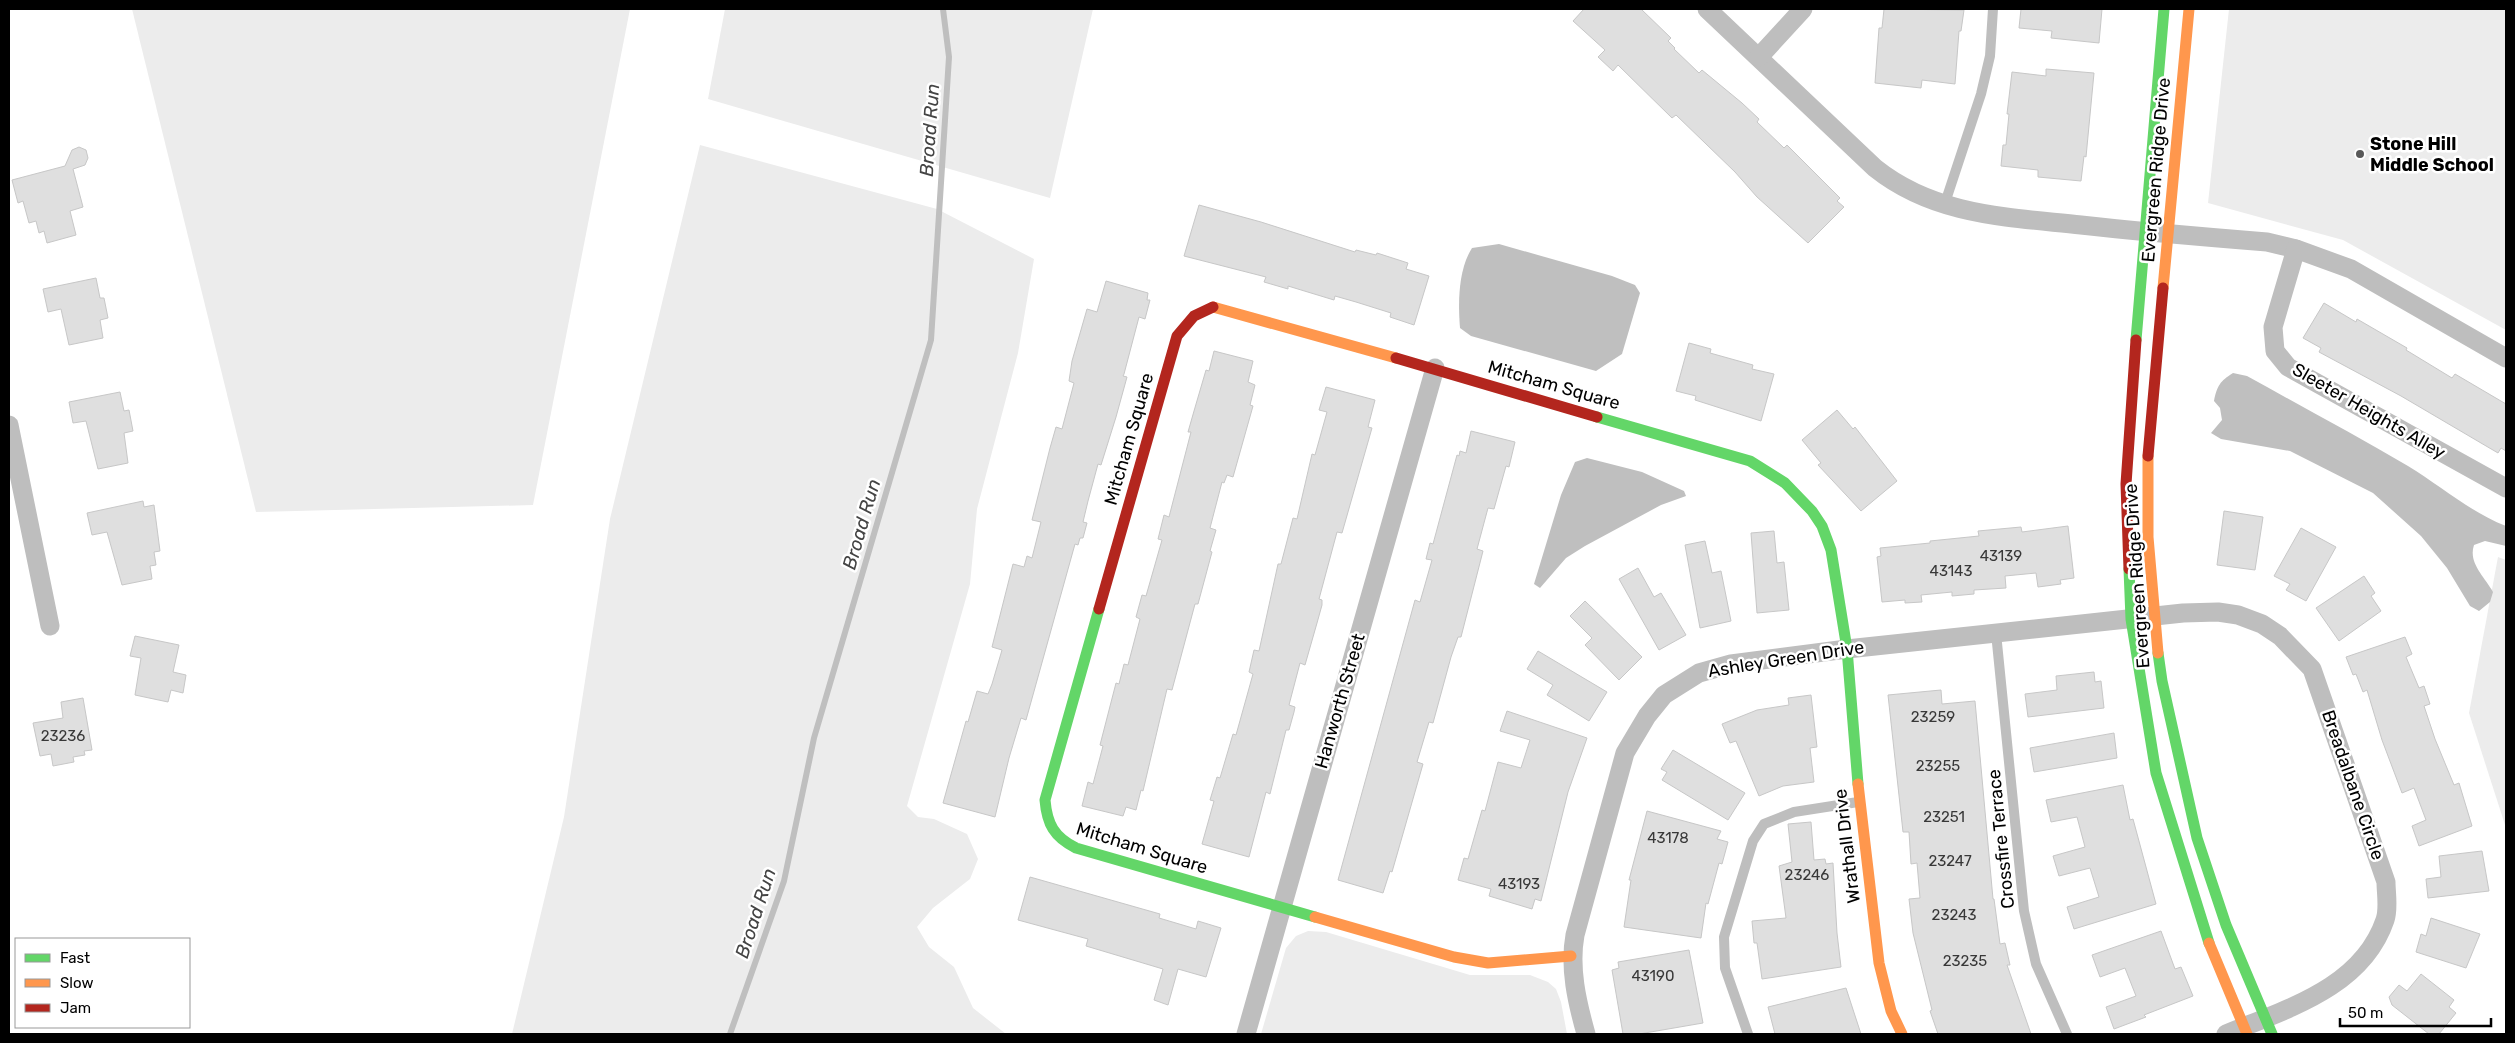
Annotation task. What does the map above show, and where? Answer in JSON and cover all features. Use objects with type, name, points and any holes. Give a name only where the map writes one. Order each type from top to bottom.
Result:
[{"type":"street","points":[[1707,9],[1889,179],[1926,199],[1944,206],[1980,214],[2146,232],[2267,242],[2296,249],[2351,269],[2506,358]]},
{"type":"street","points":[[1759,58],[1803,9]]},
{"type":"street","name":"Evergreen Ridge Drive","points":[[2164,9],[2131,397],[2126,484],[2131,619],[2156,773],[2202,925],[2245,1030]]},
{"type":"street","name":"Evergreen Ridge Drive","points":[[2189,9],[2148,442],[2148,537],[2154,617],[2162,681],[2197,838],[2226,925],[2270,1026]]},
{"type":"street","name":"Sleeter Heights Alley","points":[[2296,249],[2273,327],[2274,350],[2288,367],[2506,488]]},
{"type":"street","name":"Mitcham Square","points":[[1571,956],[1488,964],[1454,958],[1076,848],[1060,840],[1046,821],[1044,800],[1072,696],[1177,336],[1186,322],[1196,313],[1216,306],[1435,368],[1742,459],[1785,484],[1812,511],[1822,526],[1831,550],[1847,649]]},
{"type":"street","name":"Hanworth Street","points":[[1246,1034],[1435,368]]},
{"type":"street","points":[[9,425],[50,626]]},
{"type":"street","name":"Breadalbane Circle","points":[[2154,617],[2183,613],[2218,612],[2238,615],[2262,624],[2280,636],[2312,669],[2386,882],[2386,918],[2369,953],[2346,977],[2290,1008],[2270,1026],[2226,1034]]},
{"type":"street","name":"Ashley Green Drive","points":[[1586,1034],[1578,1007],[1571,956],[1625,753],[1647,716],[1664,695],[1699,673],[1731,664],[1847,649],[2154,617]]},
{"type":"street","name":"Wrathall Drive","points":[[1847,649],[1859,802],[1880,963],[1892,1011],[1902,1034]]},
{"type":"lane","points":[[1944,206],[1981,94],[1990,56],[1993,9]]},
{"type":"lane","name":"Crossfire Terrace","points":[[1996,633],[2024,911],[2036,964],[2067,1034]]},
{"type":"lane","points":[[1748,1034],[1725,968],[1724,937],[1753,840],[1764,824],[1794,812],[1859,802]]},
{"type":"shaded area","points":[[132,9],[630,9],[533,505],[256,512]]},
{"type":"shaded area","points":[[725,9],[1093,9],[1050,198],[708,99]]},
{"type":"shaded area","name":"Stone Hill Middle School","points":[[2229,9],[2506,9],[2506,330],[2343,240],[2208,203]]},
{"type":"shaded area","points":[[700,145],[937,209],[1034,259],[1018,353],[977,509],[970,584],[907,806],[918,817],[934,819],[967,834],[978,859],[970,879],[933,908],[917,927],[929,947],[954,967],[973,1008],[1006,1034],[512,1034],[564,817],[610,519]]},
{"type":"shaded area","points":[[1499,244],[1612,276],[1635,285],[1640,293],[1622,354],[1596,371],[1471,336],[1460,328],[1460,287],[1467,257],[1472,248]]},
{"type":"shaded area","points":[[2233,373],[2247,376],[2348,432],[2408,466],[2480,514],[2506,526],[2506,546],[2485,541],[2474,545],[2473,558],[2475,564],[2493,592],[2490,602],[2479,611],[2470,606],[2447,568],[2421,536],[2373,493],[2290,451],[2221,439],[2211,433],[2222,420],[2220,408],[2214,401],[2216,391],[2222,381]]},
{"type":"shaded area","points":[[1587,458],[1642,472],[1684,491],[1686,496],[1661,505],[1585,546],[1566,558],[1540,588],[1534,584],[1561,495],[1575,462]]},
{"type":"shaded area","points":[[2498,557],[2506,560],[2506,828],[2469,713]]},
{"type":"shaded area","points":[[1308,931],[1326,932],[1470,975],[1530,975],[1548,982],[1556,989],[1561,1002],[1567,1034],[1261,1034],[1286,948],[1296,936]]},
{"type":"building","points":[[1584,9],[1641,9],[1671,38],[1668,41],[1674,49],[1699,73],[1702,70],[1742,103],[1759,119],[1757,122],[1784,148],[1787,145],[1840,198],[1837,201],[1844,207],[1808,243],[1757,197],[1735,172],[1676,115],[1672,118],[1618,65],[1613,71],[1598,57],[1605,50],[1573,21]]},
{"type":"building","points":[[1884,9],[1964,10],[1961,31],[1959,31],[1955,84],[1922,80],[1921,88],[1875,83],[1879,28],[1882,28]]},
{"type":"building","points":[[2021,9],[2102,9],[2099,43],[2051,38],[2052,31],[2019,28]]},
{"type":"building","points":[[2046,69],[2094,73],[2086,157],[2084,156],[2081,181],[2038,177],[2038,170],[2001,166],[2003,145],[2006,145],[2009,114],[2007,114],[2012,72],[2046,76]]},
{"type":"building","points":[[79,147],[86,150],[88,158],[85,165],[73,169],[83,207],[70,211],[76,235],[47,243],[44,231],[39,233],[36,221],[29,223],[23,201],[18,203],[12,180],[65,166],[72,150]]},
{"type":"building","points":[[1199,205],[1261,222],[1355,252],[1356,250],[1376,255],[1377,253],[1408,263],[1406,269],[1429,276],[1414,325],[1390,317],[1391,313],[1356,302],[1335,296],[1334,300],[1288,286],[1288,289],[1264,282],[1266,277],[1184,256]]},
{"type":"building","points":[[96,278],[100,298],[104,298],[108,318],[100,320],[103,338],[69,345],[61,309],[48,312],[43,289]]},
{"type":"building","points":[[1106,281],[1148,293],[1147,300],[1150,300],[1145,319],[1139,317],[1123,376],[1127,377],[1116,417],[1101,465],[1098,464],[1088,501],[1083,522],[1087,523],[1083,538],[1080,538],[1078,545],[1075,544],[1026,720],[1021,718],[1009,758],[995,817],[943,803],[966,721],[968,722],[977,691],[988,694],[1002,650],[992,647],[1013,564],[1024,567],[1027,556],[1032,558],[1041,522],[1032,520],[1056,427],[1062,429],[1074,383],[1069,381],[1072,361],[1087,309],[1097,312]]},
{"type":"building","points":[[2324,303],[2356,322],[2357,319],[2407,348],[2406,350],[2452,378],[2455,374],[2506,404],[2506,451],[2501,448],[2498,453],[2401,396],[2319,352],[2321,348],[2303,338]]},
{"type":"building","points":[[1689,343],[1711,349],[1710,353],[1753,365],[1752,369],[1774,374],[1761,421],[1695,400],[1696,396],[1676,391]]},
{"type":"building","points":[[1214,351],[1253,361],[1248,382],[1255,385],[1250,405],[1253,406],[1233,477],[1227,475],[1224,483],[1222,482],[1210,528],[1216,530],[1210,551],[1212,552],[1198,604],[1195,604],[1172,690],[1167,689],[1143,791],[1141,790],[1136,810],[1126,807],[1123,816],[1082,806],[1088,782],[1093,784],[1103,746],[1100,745],[1116,683],[1119,684],[1124,664],[1128,665],[1140,619],[1136,617],[1142,595],[1146,596],[1162,540],[1158,539],[1164,515],[1169,517],[1191,432],[1188,432],[1206,370],[1209,371]]},
{"type":"building","points":[[1326,387],[1375,400],[1368,427],[1372,428],[1342,533],[1337,532],[1319,599],[1322,600],[1322,605],[1305,665],[1300,663],[1289,705],[1295,707],[1294,712],[1289,730],[1286,730],[1270,794],[1266,792],[1249,857],[1202,844],[1214,801],[1210,800],[1217,777],[1220,778],[1233,734],[1236,735],[1253,674],[1249,672],[1254,650],[1259,651],[1278,564],[1281,564],[1293,518],[1297,519],[1312,454],[1315,455],[1327,412],[1319,410]]},
{"type":"building","points":[[120,392],[124,411],[129,410],[133,431],[124,433],[128,463],[98,469],[86,421],[73,423],[69,402]]},
{"type":"building","points":[[1837,410],[1853,429],[1855,427],[1897,481],[1861,511],[1818,465],[1821,463],[1802,440]]},
{"type":"building","points":[[1471,431],[1515,442],[1509,467],[1506,466],[1494,509],[1488,508],[1477,549],[1483,551],[1461,637],[1458,637],[1451,657],[1433,723],[1429,722],[1417,762],[1423,764],[1392,872],[1390,871],[1383,893],[1338,880],[1415,600],[1420,602],[1432,560],[1426,559],[1430,543],[1433,544],[1457,455],[1459,456],[1460,451],[1466,453]]},
{"type":"building","points":[[143,501],[144,507],[154,505],[160,551],[154,552],[156,565],[150,566],[152,579],[122,585],[107,532],[92,535],[87,513]]},
{"type":"building","points":[[2224,511],[2263,517],[2255,570],[2217,565]]},
{"type":"building","points":[[2068,526],[2074,578],[2060,580],[2061,584],[2038,587],[2036,573],[2005,576],[2006,588],[1974,590],[1974,594],[1952,596],[1952,592],[1921,595],[1922,602],[1905,603],[1905,600],[1882,602],[1877,557],[1881,556],[1880,548],[1979,536],[1978,531],[2021,527],[2022,532]]},
{"type":"building","points":[[2301,528],[2336,547],[2306,601],[2286,590],[2290,584],[2274,576]]},
{"type":"building","points":[[1774,531],[1777,563],[1784,562],[1789,610],[1757,613],[1751,533]]},
{"type":"building","points":[[1705,541],[1712,573],[1721,571],[1731,621],[1700,628],[1685,545]]},
{"type":"building","points":[[1638,568],[1654,597],[1661,593],[1686,635],[1659,650],[1619,579]]},
{"type":"building","points":[[2364,576],[2375,593],[2371,596],[2381,611],[2339,641],[2316,608]]},
{"type":"building","points":[[1585,601],[1642,657],[1619,680],[1585,645],[1592,638],[1570,616]]},
{"type":"building","points":[[135,636],[179,645],[173,672],[186,675],[183,693],[171,690],[168,702],[135,695],[141,658],[130,656]]},
{"type":"building","points":[[2405,637],[2412,654],[2406,657],[2419,688],[2424,686],[2430,704],[2424,706],[2435,739],[2454,785],[2459,783],[2472,826],[2419,846],[2412,826],[2426,820],[2414,788],[2402,793],[2382,740],[2367,690],[2363,692],[2356,674],[2353,675],[2346,657]]},
{"type":"building","points":[[1538,651],[1607,692],[1589,721],[1547,695],[1553,685],[1527,669]]},
{"type":"building","points":[[2094,672],[2095,682],[2101,681],[2104,708],[2028,717],[2025,694],[2057,690],[2056,676]]},
{"type":"building","points":[[1941,690],[1942,704],[1975,701],[1993,899],[2000,944],[2005,943],[2010,965],[2007,965],[2031,1034],[1938,1034],[1930,1011],[1932,1010],[1913,933],[1909,899],[1920,898],[1917,863],[1911,864],[1909,832],[1903,832],[1888,695]]},
{"type":"building","points":[[1811,695],[1817,747],[1810,748],[1814,782],[1783,786],[1759,796],[1736,741],[1730,743],[1722,724],[1757,710],[1789,705],[1788,698]]},
{"type":"building","points":[[83,698],[92,750],[84,751],[85,755],[73,757],[74,762],[53,766],[51,754],[40,756],[33,723],[63,718],[61,702]]},
{"type":"building","points":[[1507,711],[1587,738],[1568,792],[1541,901],[1535,899],[1532,909],[1489,896],[1491,889],[1458,880],[1464,858],[1468,859],[1482,810],[1485,811],[1498,762],[1521,768],[1530,740],[1500,731]]},
{"type":"building","points":[[2114,733],[2117,758],[2034,772],[2030,748]]},
{"type":"building","points":[[1673,750],[1745,793],[1728,820],[1662,780],[1667,772],[1661,769]]},
{"type":"building","points":[[2123,785],[2130,820],[2133,819],[2156,904],[2074,929],[2067,907],[2099,897],[2090,868],[2059,876],[2053,856],[2085,847],[2077,817],[2051,822],[2046,800]]},
{"type":"building","points":[[1647,811],[1721,831],[1717,839],[1728,842],[1722,864],[1719,863],[1708,904],[1706,903],[1701,938],[1624,927],[1631,880],[1629,880]]},
{"type":"building","points":[[1811,822],[1814,860],[1825,859],[1826,864],[1833,863],[1841,967],[1762,979],[1757,943],[1754,943],[1752,921],[1786,918],[1779,866],[1792,862],[1788,824]]},
{"type":"building","points":[[2482,851],[2489,891],[2428,898],[2426,879],[2441,877],[2439,856]]},
{"type":"building","points":[[1030,877],[1160,914],[1159,918],[1196,929],[1198,921],[1221,928],[1206,977],[1178,969],[1168,1005],[1154,1000],[1163,969],[1086,946],[1088,939],[1018,920]]},
{"type":"building","points":[[2431,918],[2480,934],[2466,968],[2416,952],[2421,934],[2426,936]]},
{"type":"building","points":[[2161,931],[2175,969],[2181,967],[2193,996],[2114,1029],[2106,1007],[2136,996],[2125,968],[2100,977],[2092,955]]},
{"type":"building","points":[[1689,950],[1703,1023],[1639,1034],[1623,1034],[1612,970],[1619,968],[1618,962]]},
{"type":"building","points":[[2421,974],[2454,1000],[2449,1007],[2456,1013],[2439,1034],[2429,1034],[2392,1005],[2389,997],[2399,985],[2407,991]]},
{"type":"building","points":[[1846,988],[1861,1034],[1775,1034],[1768,1007]]},
{"type":"waterway","name":"Broad Run","points":[[730,1034],[784,881],[814,738],[931,340],[949,57],[943,9]]},
{"type":"traffic: fast","points":[[2136,340],[2164,9]]},
{"type":"traffic: fast","points":[[1597,417],[1750,461],[1785,483],[1812,511],[1822,526],[1831,550],[1847,649],[1858,784]]},
{"type":"traffic: fast","points":[[2129,569],[2131,619],[2156,773],[2209,943]]},
{"type":"traffic: fast","points":[[1099,609],[1045,800],[1053,829],[1068,844],[1076,848],[1315,917]]},
{"type":"traffic: fast","points":[[2158,653],[2162,681],[2197,838],[2226,925],[2272,1034]]},
{"type":"traffic: slow","points":[[2163,288],[2189,9]]},
{"type":"traffic: slow","points":[[1213,307],[1396,358]]},
{"type":"traffic: slow","points":[[2148,456],[2148,537],[2158,653]]},
{"type":"traffic: slow","points":[[1858,784],[1879,963],[1891,1011],[1902,1034]]},
{"type":"traffic: slow","points":[[1315,917],[1454,957],[1488,963],[1571,956]]},
{"type":"traffic: slow","points":[[2209,943],[2247,1034]]},
{"type":"traffic: jam","points":[[2148,456],[2163,288]]},
{"type":"traffic: jam","points":[[1099,609],[1177,336],[1194,316],[1213,307]]},
{"type":"traffic: jam","points":[[2129,569],[2126,484],[2136,340]]},
{"type":"traffic: jam","points":[[1396,358],[1597,417]]},
{"type":"place","name":"Stone Hill Middle School","points":[[2360,154]]}]
